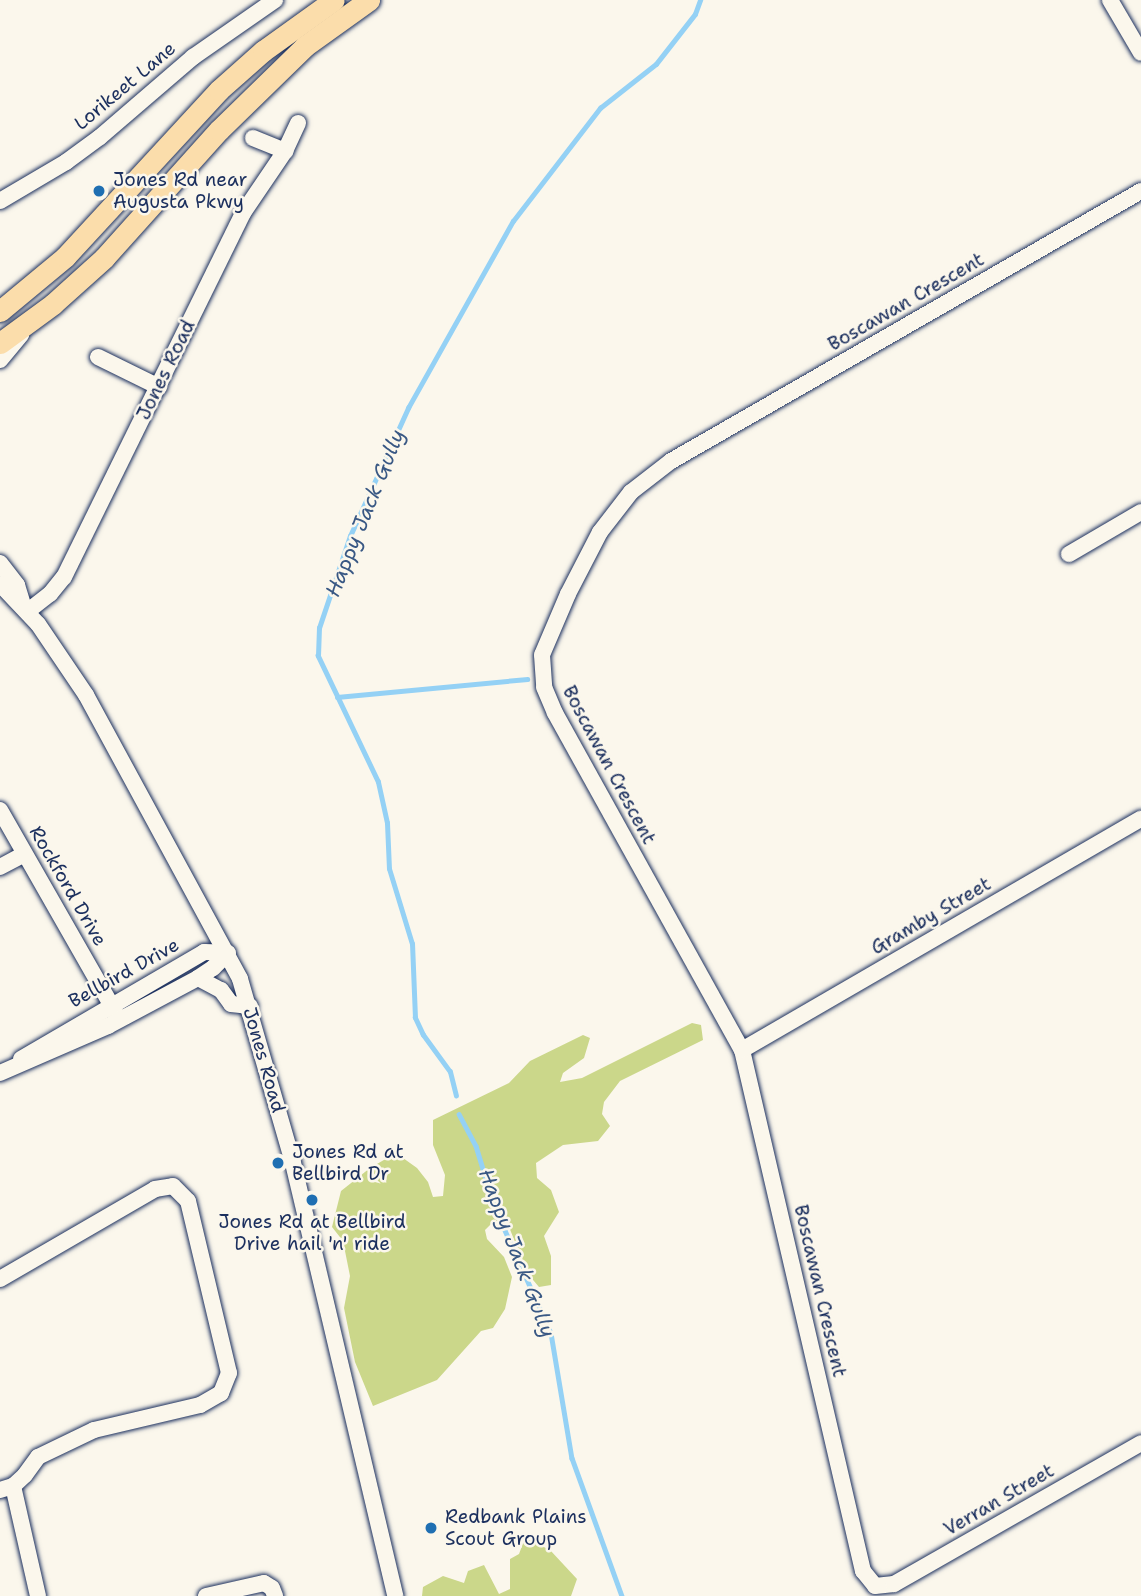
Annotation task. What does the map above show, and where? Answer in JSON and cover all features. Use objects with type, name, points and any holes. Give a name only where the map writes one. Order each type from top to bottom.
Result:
[{"type":"main road","points":[[0,311],[73,249],[219,90],[263,51],[334,0]]},
{"type":"main road","points":[[0,343],[34,319],[133,229],[219,130],[305,46],[369,0]]},
{"type":"street","name":"Lorikeet Lane","points":[[0,201],[66,162],[100,137],[192,57],[275,0]]},
{"type":"street","points":[[1110,0],[1141,52]]},
{"type":"street","name":"Jones Road","points":[[25,608],[50,594],[64,577],[243,213],[285,151],[299,123]]},
{"type":"street","points":[[253,138],[285,151]]},
{"type":"street","name":"Boscawan Crescent","points":[[875,1586],[863,1571],[742,1050],[610,815],[544,687],[542,655],[568,594],[600,532],[625,499],[671,461],[1141,191]]},
{"type":"street","points":[[0,360],[34,319]]},
{"type":"street","points":[[98,357],[159,387]]},
{"type":"street","points":[[1069,554],[1141,512]]},
{"type":"street","name":"Jones Road","points":[[0,563],[17,585],[25,608]]},
{"type":"street","name":"Jones Road","points":[[0,584],[25,608],[86,695],[167,848],[228,953],[250,1006],[293,1163],[395,1596]]},
{"type":"street","name":"Rockford Drive","points":[[0,810],[120,1020]]},
{"type":"street","name":"Gramby Street","points":[[742,1050],[1141,819]]},
{"type":"street","points":[[0,867],[24,854]]},
{"type":"street","name":"Bellbird Drive","points":[[7,1069],[26,1053],[204,953],[228,953]]},
{"type":"street","name":"Bellbird Drive","points":[[7,1069],[75,1043],[120,1020],[198,978],[228,953]]},
{"type":"street","name":"Bellbird Drive","points":[[198,978],[221,990],[231,1004],[250,1006]]},
{"type":"street","points":[[0,1279],[155,1189],[173,1186],[188,1200],[229,1374],[221,1393],[200,1405],[94,1430],[38,1457],[7,1488],[38,1596]]},
{"type":"street","name":"Verran Street","points":[[875,1586],[894,1584],[1141,1443]]},
{"type":"street","points":[[206,1596],[264,1583],[272,1588],[275,1596]]},
{"type":"green space","points":[[692,1023],[701,1025],[703,1040],[620,1081],[604,1102],[602,1114],[610,1126],[598,1141],[563,1145],[536,1163],[537,1178],[551,1190],[559,1212],[544,1236],[551,1256],[551,1285],[539,1287],[528,1274],[507,1222],[491,1224],[485,1230],[487,1239],[504,1257],[512,1277],[505,1309],[493,1328],[481,1331],[437,1380],[373,1406],[355,1362],[344,1308],[350,1276],[343,1241],[332,1227],[341,1191],[370,1168],[396,1153],[417,1168],[428,1182],[433,1197],[443,1196],[445,1175],[433,1145],[433,1120],[509,1083],[530,1061],[583,1035],[590,1038],[584,1058],[563,1073],[560,1082],[582,1078]]},
{"type":"green space","points":[[525,1538],[550,1550],[577,1579],[571,1596],[422,1596],[423,1587],[443,1576],[464,1583],[468,1571],[484,1565],[499,1594],[510,1589],[510,1559],[519,1554]]},
{"type":"waterway","name":"Happy Jack Gully","points":[[456,1096],[450,1072],[423,1035],[415,1018],[412,944],[389,869],[387,823],[378,782],[318,656],[319,628],[350,536],[408,408],[513,221],[600,108],[656,64],[695,14],[700,0]]},
{"type":"waterway","points":[[337,697],[527,679]]},
{"type":"waterway","name":"Happy Jack Gully","points":[[459,1114],[476,1146],[495,1208],[551,1333],[572,1458],[622,1596]]},
{"type":"place","name":"Jones Rd near Augusta Pkwy","points":[[99,191]]},
{"type":"place","name":"Jones Rd at Bellbird Dr","points":[[278,1163]]},
{"type":"place","name":"Jones Rd at Bellbird Drive hail 'n' ride","points":[[312,1200]]},
{"type":"place","name":"Redbank Plains Scout Group","points":[[431,1528]]}]
